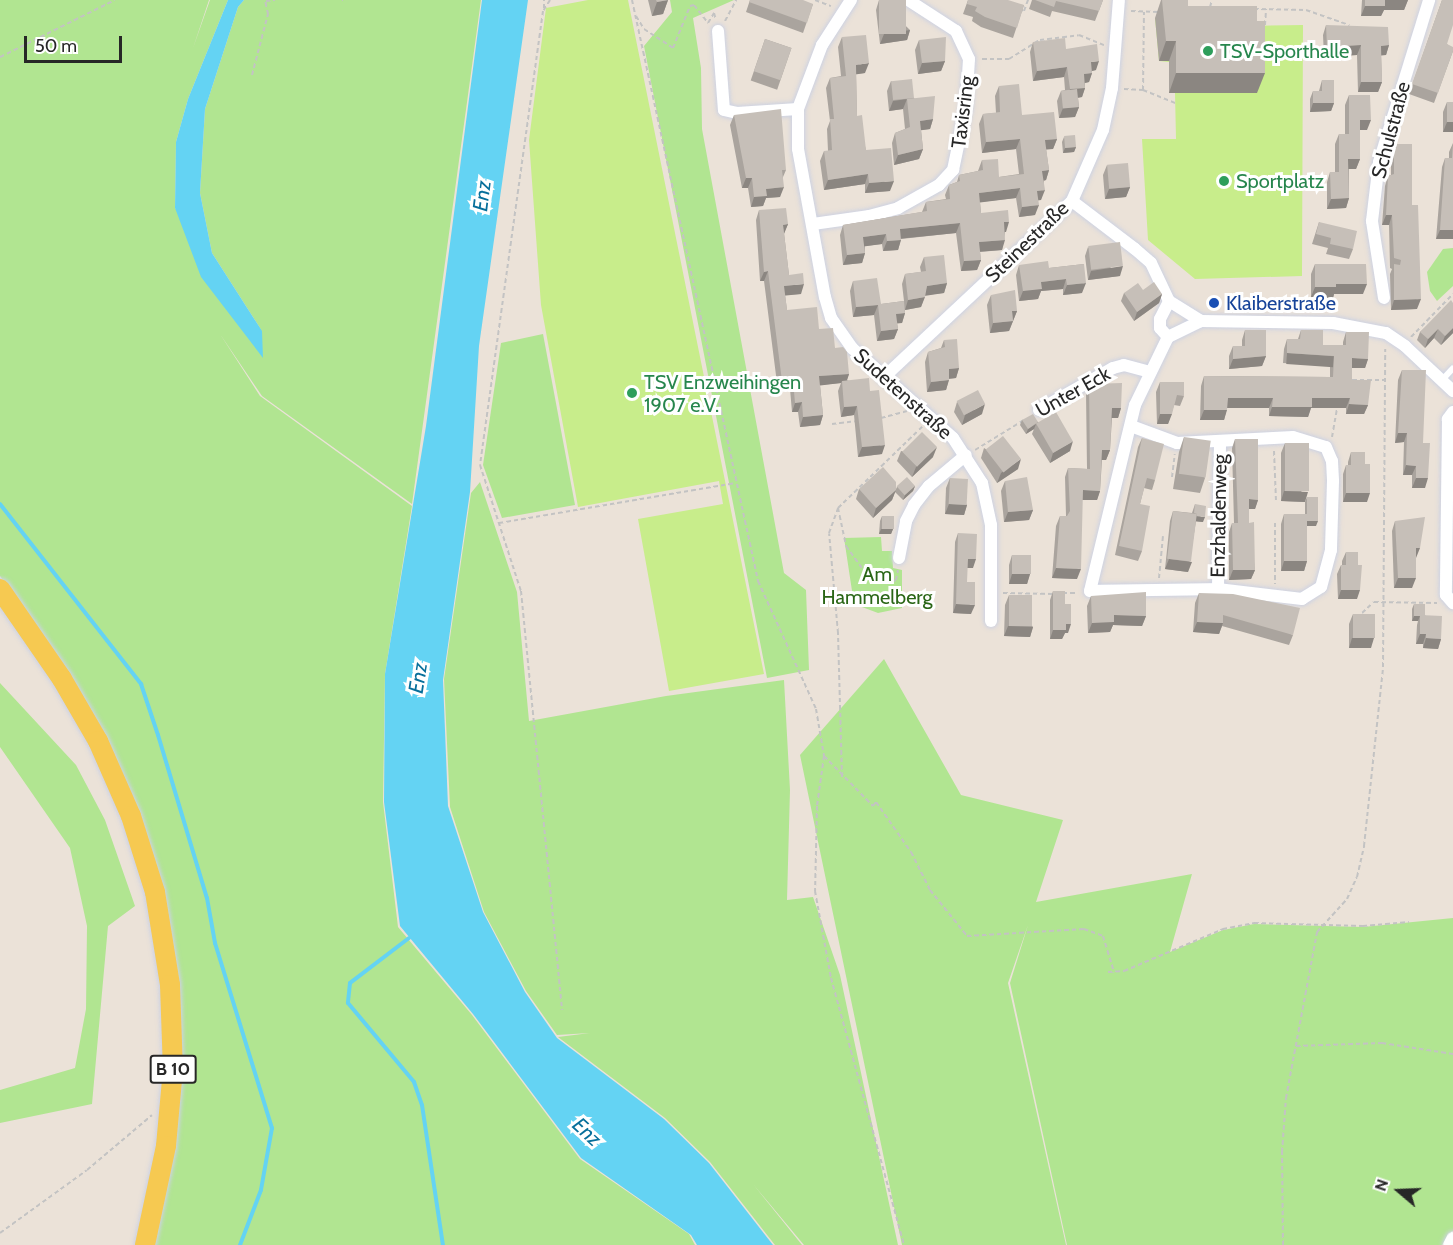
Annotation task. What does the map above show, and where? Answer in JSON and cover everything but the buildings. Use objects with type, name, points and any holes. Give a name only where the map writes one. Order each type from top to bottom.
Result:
[{"type":"main road","name":"B 10","points":[[0,589],[62,679],[98,741],[144,855],[155,892],[169,975],[173,1026],[171,1108],[162,1175],[145,1245]]},
{"type":"street","name":"Taxisring","points":[[813,224],[898,208],[939,185],[953,170],[958,155],[969,59],[956,31],[909,0]]},
{"type":"street","name":"Steinestraße","points":[[884,378],[1072,201],[1103,130],[1112,88],[1119,0]]},
{"type":"street","name":"Schulstraße","points":[[1384,298],[1372,220],[1379,162],[1429,0]]},
{"type":"street","name":"Sudetenstraße","points":[[848,5],[822,45],[798,109],[798,149],[831,318],[852,348],[914,407],[930,418],[966,455],[989,503],[991,621]]},
{"type":"street","points":[[718,31],[724,110],[736,113],[798,109]]},
{"type":"street","points":[[1072,201],[1150,263],[1169,301],[1201,321]]},
{"type":"street","points":[[1168,337],[1160,328],[1160,319],[1169,301]]},
{"type":"street","points":[[1131,426],[1177,442],[1220,442],[1274,437],[1310,440],[1326,447],[1332,461],[1333,481],[1331,550],[1321,587],[1302,599],[1275,599],[1218,589],[1158,587],[1090,591],[1131,426],[1150,372],[1168,337],[1201,321],[1333,323],[1386,333],[1405,345],[1453,391]]},
{"type":"street","name":"Unter Eck","points":[[1039,410],[1113,368],[1124,365],[1150,372]]},
{"type":"street","points":[[1450,599],[1448,419],[1453,412]]},
{"type":"street","name":"Enzhaldenweg","points":[[1218,589],[1220,442]]},
{"type":"street","points":[[899,558],[906,521],[914,505],[929,486],[966,455]]},
{"type":"street","points":[[1450,1245],[1453,1239]]},
{"type":"lane","points":[[1442,380],[1453,368]]},
{"type":"path","points":[[0,57],[115,0]]},
{"type":"path","points":[[252,75],[268,14],[266,1],[274,0]]},
{"type":"path","points":[[544,0],[480,465],[521,591],[562,1010]]},
{"type":"path","points":[[543,11],[550,0]]},
{"type":"path","points":[[632,0],[758,581],[816,709],[824,756],[818,806],[816,891],[831,978],[904,1245]]},
{"type":"path","points":[[718,31],[736,0]]},
{"type":"path","points":[[815,0],[848,5]]},
{"type":"path","points":[[1015,8],[1024,11],[1028,0]]},
{"type":"path","points":[[1212,0],[1210,10],[1221,10]]},
{"type":"path","points":[[636,16],[644,29],[673,48],[690,6],[694,5],[708,23],[714,13],[718,31]]},
{"type":"path","points":[[1265,25],[1266,9]]},
{"type":"path","points":[[1244,10],[1306,10],[1349,25]]},
{"type":"path","points":[[1143,90],[1144,12],[1166,12]]},
{"type":"path","points":[[969,59],[1009,59],[1040,40],[1079,35],[1115,49]]},
{"type":"path","points":[[1112,88],[1143,90],[1176,103]]},
{"type":"path","points":[[1405,345],[1453,294]]},
{"type":"path","points":[[1283,1245],[1282,1152],[1286,1098],[1317,932],[1347,899],[1358,878],[1364,846],[1371,756],[1382,688],[1385,602],[1384,380],[1386,333]]},
{"type":"path","points":[[1350,380],[1384,380]]},
{"type":"path","points":[[1326,447],[1336,430],[1337,400]]},
{"type":"path","points":[[876,419],[899,417],[914,407]]},
{"type":"path","name":"Unter Eck","points":[[966,455],[1039,410]]},
{"type":"path","points":[[842,777],[838,633],[829,533],[838,508],[930,418]]},
{"type":"path","points":[[832,423],[865,420]]},
{"type":"path","points":[[1274,437],[1276,501]]},
{"type":"path","points":[[1172,477],[1177,442]]},
{"type":"path","points":[[499,523],[736,483]]},
{"type":"path","points":[[838,508],[846,546],[869,578],[878,583],[896,580],[899,558]]},
{"type":"path","points":[[1275,523],[1275,599]]},
{"type":"path","points":[[1158,587],[1163,536]]},
{"type":"path","points":[[1017,594],[1079,593]]},
{"type":"path","points":[[1362,613],[1374,602],[1438,603],[1450,599]]},
{"type":"path","points":[[824,756],[842,777],[873,806],[876,802],[911,852],[930,890],[967,936],[1084,929],[1103,936],[1114,972]]},
{"type":"path","points":[[1108,972],[1124,971],[1223,929],[1254,923],[1409,922]]},
{"type":"path","points":[[1296,1046],[1382,1043],[1453,1054]]},
{"type":"path","points":[[0,1233],[87,1170],[160,1108],[171,1108]]},
{"type":"green space","points":[[0,0],[209,0],[193,48],[210,0],[228,0],[188,99],[176,142],[175,208],[262,331],[212,253],[200,193],[205,109],[238,7],[244,0],[481,0],[412,504],[262,396],[220,334],[260,396],[412,506],[385,674],[383,802],[398,927],[472,1015],[580,1159],[689,1234],[695,1245],[150,1245],[166,1177],[160,892],[29,616],[0,576]]},
{"type":"green space","name":"TSV Enzweihingen 1907 e.V.","points":[[588,0],[628,0],[764,674],[669,691],[638,519],[723,504],[719,481],[578,507],[541,305],[529,140],[546,8]]},
{"type":"green space","points":[[670,0],[734,0],[693,18],[701,68],[702,129],[784,573],[806,590],[809,670],[767,678],[644,46],[672,12]]},
{"type":"green space","name":"Sportplatz","points":[[1155,18],[1249,26],[1303,25],[1302,276],[1195,279],[1148,240],[1142,139],[1176,139],[1175,93],[1169,93],[1169,62],[1159,61]]},
{"type":"green space","points":[[1453,248],[1453,286],[1437,301],[1430,291],[1427,272],[1443,249]]},
{"type":"green space","points":[[543,334],[575,505],[502,518],[483,465],[501,343]]},
{"type":"green space","points":[[480,482],[517,592],[529,721],[666,696],[784,680],[790,790],[787,900],[813,897],[840,975],[898,1245],[804,1245],[753,1184],[802,1245],[775,1245],[710,1162],[665,1118],[558,1037],[590,1033],[557,1035],[526,991],[484,912],[450,807],[444,679],[471,493]]},
{"type":"green space","name":"Am Hammelberg","points":[[881,537],[882,551],[892,551],[893,568],[902,570],[902,608],[878,613],[854,604],[844,538]]},
{"type":"green space","points":[[884,659],[961,795],[1063,820],[1036,902],[1192,874],[1170,952],[1223,930],[1254,924],[1363,927],[1453,918],[1453,1231],[1446,1245],[1067,1245],[1010,983],[1028,925],[1008,983],[1066,1245],[902,1245],[800,755]]},
{"type":"green space","points":[[0,683],[76,765],[105,820],[135,906],[108,926],[92,1104],[0,1123],[0,1090],[75,1068],[86,1009],[87,926],[70,848],[0,747]]},
{"type":"water","points":[[228,0],[244,0],[238,7],[205,109],[200,193],[212,253],[262,331],[263,358],[201,277],[175,208],[176,142],[188,99]]},
{"type":"water","name":"Enz","points":[[482,0],[528,0],[479,346],[470,492],[443,680],[448,806],[483,912],[525,992],[557,1038],[664,1119],[709,1163],[773,1245],[697,1245],[691,1235],[581,1158],[473,1014],[400,926],[384,802],[385,674],[426,426]]},
{"type":"waterway","points":[[0,504],[141,684],[158,735],[207,898],[215,943],[272,1128],[261,1190],[240,1245]]},
{"type":"waterway","points":[[409,938],[350,983],[348,1003],[414,1082],[422,1105],[443,1245]]},
{"type":"place","name":"TSV-Sporthalle","points":[[1208,51]]},
{"type":"place","name":"Sportplatz","points":[[1224,181]]},
{"type":"place","name":"Klaiberstraße","points":[[1214,303]]},
{"type":"place","name":"TSV Enzweihingen 1907 e.V.","points":[[632,393]]}]
